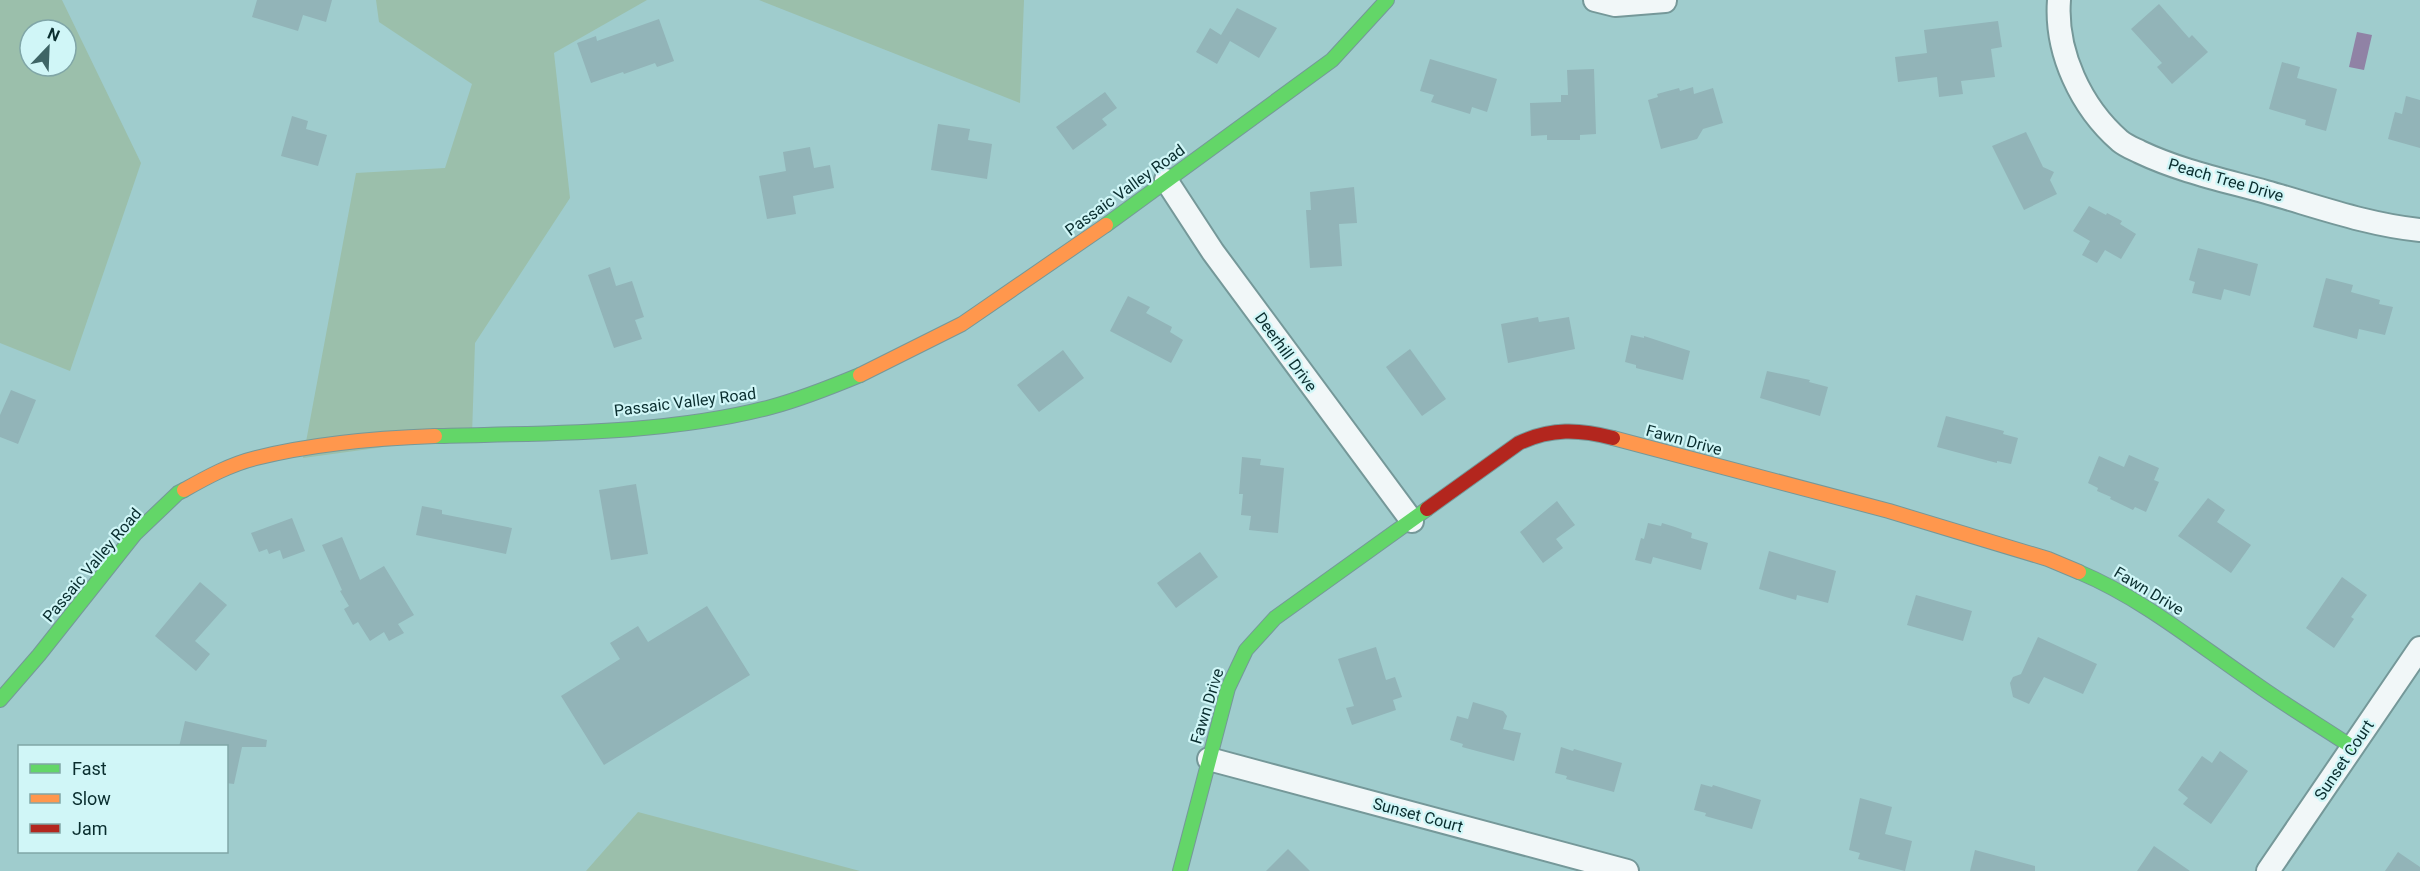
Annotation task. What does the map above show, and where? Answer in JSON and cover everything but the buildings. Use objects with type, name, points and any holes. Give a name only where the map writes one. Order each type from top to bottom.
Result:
[{"type":"street","name":"Passaic Valley Road","points":[[0,700],[39,655],[135,534],[178,493],[213,474],[255,458],[314,447],[416,437],[551,433],[654,426],[721,418],[771,407],[824,390],[876,368],[962,324],[1068,252],[1332,60],[1387,0]]},
{"type":"street","points":[[1595,0],[1615,5],[1665,1]]},
{"type":"street","name":"Peach Tree Drive","points":[[2059,0],[2058,14],[2066,58],[2076,84],[2091,108],[2121,142],[2167,165],[2355,217],[2420,230]]},
{"type":"street","name":"Deerhill Drive","points":[[1166,180],[1213,252],[1412,521]]},
{"type":"street","name":"Fawn Drive","points":[[1180,871],[1228,688],[1239,659],[1255,636],[1275,618],[1519,443],[1558,429],[1599,434],[1889,511],[2001,543],[2059,563],[2101,581],[2160,615],[2254,684],[2352,747]]},
{"type":"street","name":"Sunset Court","points":[[2268,871],[2420,648]]},
{"type":"street","name":"Sunset Court","points":[[1209,759],[1627,871]]},
{"type":"green space","points":[[0,0],[62,0],[71,18],[18,18],[18,78],[78,78],[78,33],[141,163],[70,371],[0,343]]},
{"type":"green space","points":[[376,0],[647,0],[554,53],[570,198],[475,343],[472,435],[303,458],[356,173],[445,168],[472,84],[379,22]]},
{"type":"green space","points":[[759,0],[1024,0],[1020,103]]},
{"type":"green space","points":[[638,812],[860,871],[586,871]]},
{"type":"shaded area","points":[[2357,32],[2372,35],[2364,70],[2349,67]]},
{"type":"traffic: fast","points":[[1106,225],[1332,60],[1387,0]]},
{"type":"traffic: fast","points":[[435,436],[604,431],[690,423],[771,407],[805,397],[860,375]]},
{"type":"traffic: fast","points":[[0,700],[39,655],[135,534],[184,490]]},
{"type":"traffic: fast","points":[[1180,871],[1228,688],[1246,650],[1275,618],[1427,509]]},
{"type":"traffic: fast","points":[[2079,572],[2147,608],[2352,747]]},
{"type":"traffic: slow","points":[[860,375],[962,324],[1106,225]]},
{"type":"traffic: slow","points":[[184,490],[237,464],[277,453],[345,442],[435,436]]},
{"type":"traffic: slow","points":[[1613,438],[1889,511],[2048,559],[2079,572]]},
{"type":"traffic: jam","points":[[1427,509],[1519,443],[1531,438],[1565,431],[1613,438]]}]
